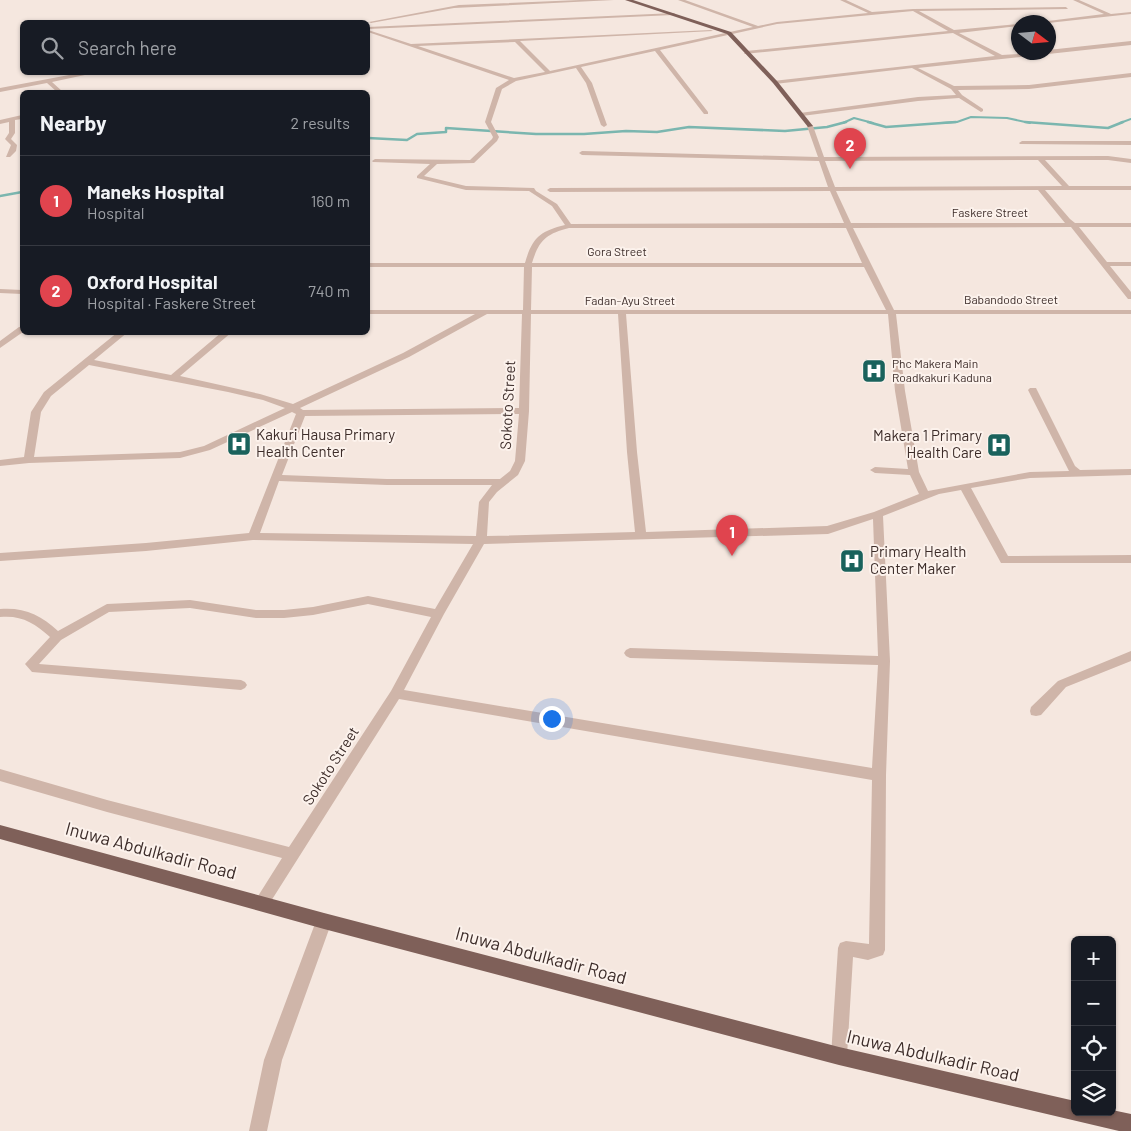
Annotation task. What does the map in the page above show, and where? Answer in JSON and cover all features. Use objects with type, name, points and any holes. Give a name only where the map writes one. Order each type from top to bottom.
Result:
[{"type":"main road","points":[[628,0],[729,33],[775,82],[812,129]]},
{"type":"main road","name":"Inuwa Abdulkadir Road","points":[[0,832],[324,921],[839,1056],[1071,1110]]},
{"type":"main road","points":[[1096,1116],[1131,1124]]},
{"type":"street","points":[[370,21],[490,0]]},
{"type":"street","points":[[454,7],[612,0]]},
{"type":"street","points":[[683,0],[758,26]]},
{"type":"street","points":[[842,0],[872,13]]},
{"type":"street","points":[[1075,0],[1111,16]]},
{"type":"street","points":[[536,2],[544,20],[542,38]]},
{"type":"street","points":[[375,161],[435,162],[439,160],[472,162],[495,140],[488,122],[499,88],[514,80],[758,26],[913,10],[1066,8]]},
{"type":"street","points":[[913,10],[951,32],[1001,57]]},
{"type":"street","points":[[370,30],[430,24],[674,14]]},
{"type":"street","points":[[1056,21],[1131,14]]},
{"type":"street","points":[[746,53],[1011,26]]},
{"type":"street","points":[[370,31],[514,80]]},
{"type":"street","points":[[411,45],[707,31],[729,33]]},
{"type":"street","points":[[516,40],[549,73]]},
{"type":"street","points":[[1056,51],[1130,44]]},
{"type":"street","points":[[656,49],[706,113]]},
{"type":"street","points":[[775,82],[1011,56]]},
{"type":"street","points":[[578,66],[589,83],[604,125]]},
{"type":"street","points":[[912,67],[953,88],[960,96],[981,110]]},
{"type":"street","points":[[0,90],[82,75]]},
{"type":"street","points":[[953,88],[1041,86],[1131,75]]},
{"type":"street","points":[[48,82],[58,90]]},
{"type":"street","points":[[802,114],[960,96]]},
{"type":"street","points":[[0,122],[20,118]]},
{"type":"street","points":[[12,120],[12,133],[8,138],[14,145],[11,154],[20,152]]},
{"type":"street","points":[[812,129],[832,189],[867,266],[892,313],[900,391],[914,472],[925,495]]},
{"type":"street","points":[[1022,143],[1131,143]]},
{"type":"street","points":[[582,153],[822,159],[1108,158],[1131,161]]},
{"type":"street","points":[[1040,159],[1068,189]]},
{"type":"street","points":[[435,162],[419,177],[466,188],[532,189],[533,192],[555,205],[569,226]]},
{"type":"street","points":[[550,190],[1131,188]]},
{"type":"street","points":[[1040,189],[1067,221],[1073,225],[1131,297]]},
{"type":"street","name":"Sokoto Street","points":[[261,904],[291,854],[396,694],[438,614],[481,540],[484,502],[493,490],[514,473],[520,462],[528,313],[528,264],[535,242],[552,230],[569,226],[848,224]]},
{"type":"street","name":"Faskere Street","points":[[848,224],[1131,224]]},
{"type":"street","points":[[1103,264],[1131,264]]},
{"type":"street","name":"Gora Street","points":[[370,265],[867,266]]},
{"type":"street","points":[[0,291],[20,292]]},
{"type":"street","name":"Fadan-Ayu Street","points":[[370,312],[892,313]]},
{"type":"street","points":[[0,463],[29,460],[180,455],[207,448],[406,355],[486,312]]},
{"type":"street","name":"Babandodo Street","points":[[892,313],[1131,312]]},
{"type":"street","points":[[622,313],[632,452],[642,535]]},
{"type":"street","points":[[0,345],[20,330]]},
{"type":"street","points":[[29,460],[36,412],[47,394],[120,335]]},
{"type":"street","points":[[174,377],[224,335]]},
{"type":"street","points":[[88,362],[174,377],[263,397],[292,407],[301,414],[524,411]]},
{"type":"street","points":[[1033,390],[1071,467],[1076,472]]},
{"type":"street","points":[[253,536],[301,414]]},
{"type":"street","points":[[875,470],[914,472]]},
{"type":"street","points":[[0,557],[146,547],[253,536],[481,540],[828,530],[878,514],[925,495],[965,487],[1030,475],[1076,472],[1131,472]]},
{"type":"street","points":[[276,478],[387,482],[502,482]]},
{"type":"street","points":[[965,487],[1005,560],[1131,559]]},
{"type":"street","points":[[839,1056],[846,948],[868,952],[877,950],[879,775],[884,661],[878,514]]},
{"type":"street","points":[[241,686],[36,669],[31,664],[57,637],[107,608],[190,604],[256,614],[284,614],[313,611],[368,600],[438,614]]},
{"type":"street","points":[[0,613],[11,611],[34,617],[57,637]]},
{"type":"street","points":[[630,653],[884,661]]},
{"type":"street","points":[[1036,711],[1062,684],[1131,656]]},
{"type":"street","points":[[396,694],[879,775]]},
{"type":"street","points":[[0,775],[107,806],[291,854]]},
{"type":"street","points":[[258,1131],[273,1060],[324,921]]},
{"type":"waterway","points":[[949,122],[971,117],[1007,118],[1026,122]]},
{"type":"waterway","points":[[844,122],[854,118],[873,123]]},
{"type":"waterway","points":[[1120,123],[1131,119]]},
{"type":"waterway","points":[[370,138],[407,140],[417,134],[446,132],[446,128],[536,134],[584,134],[626,131],[657,132],[689,127],[785,131],[827,127],[844,122]]},
{"type":"waterway","points":[[868,122],[886,127],[949,122]]},
{"type":"waterway","points":[[941,123],[949,122]]},
{"type":"waterway","points":[[949,122],[956,122]]},
{"type":"waterway","points":[[1026,122],[1108,128],[1123,122]]},
{"type":"waterway","points":[[1026,122],[1030,123]]},
{"type":"waterway","points":[[0,196],[20,192]]},
{"type":"place","name":"Oxford Hospital","points":[[850,169]]},
{"type":"place","name":"Phc Makera Main Roadkakuri Kaduna","points":[[874,371]]},
{"type":"place","name":"Kakuri Hausa Primary Health Center","points":[[239,444]]},
{"type":"place","name":"Makera 1 Primary Health Care","points":[[999,445]]},
{"type":"place","name":"Maneks Hospital","points":[[732,556]]},
{"type":"place","name":"Primary Health Center Maker","points":[[852,561]]}]
